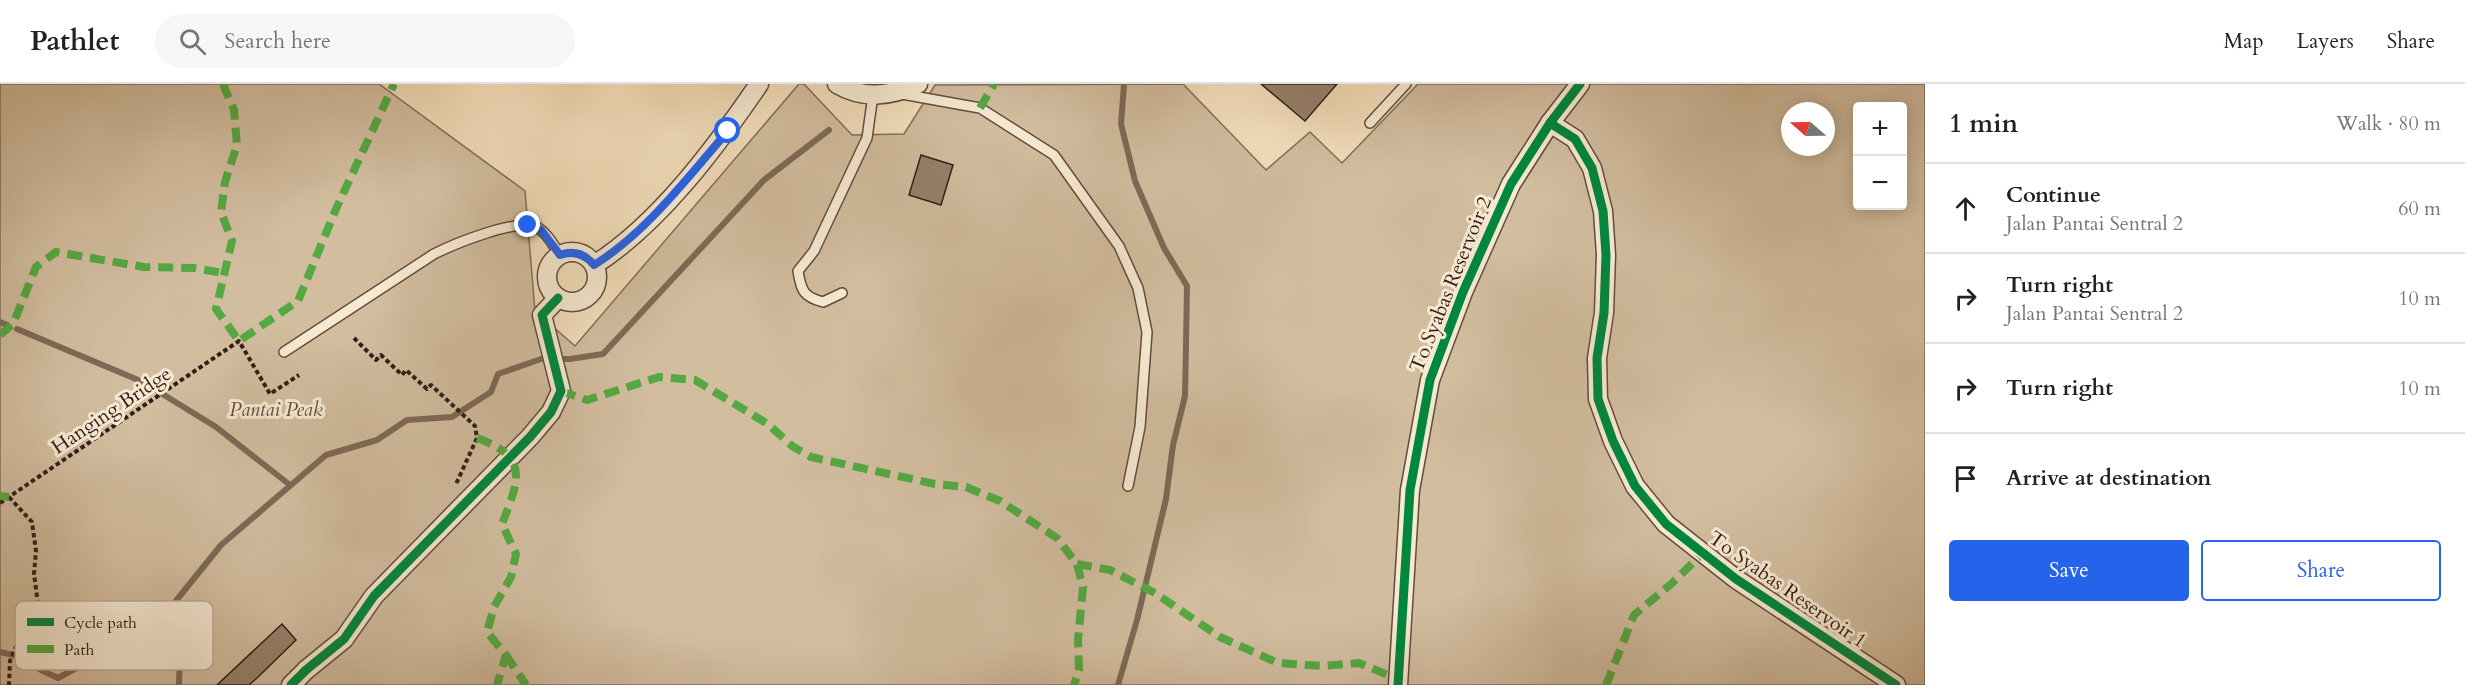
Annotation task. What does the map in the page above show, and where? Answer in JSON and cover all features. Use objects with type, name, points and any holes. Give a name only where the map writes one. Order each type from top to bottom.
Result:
[{"type":"street","points":[[594,265],[616,251],[674,194],[728,131],[759,84]]},
{"type":"street","points":[[837,84],[847,90],[873,95],[896,93],[918,84]]},
{"type":"street","name":"To Syabas Reservoir 2","points":[[1398,685],[1410,490],[1430,380],[1463,292],[1511,184],[1550,123],[1580,84]]},
{"type":"street","name":"To Syabas Reservoir 1","points":[[1550,123],[1575,139],[1592,168],[1603,211],[1606,255],[1604,313],[1597,358],[1598,399],[1613,441],[1635,486],[1666,524],[1736,579],[1896,685]]},
{"type":"street","points":[[579,253],[594,265],[596,280],[591,293],[585,298],[572,302],[558,298],[553,293],[547,279],[550,265],[560,255],[579,253]]},
{"type":"street","points":[[291,685],[344,639],[374,596],[530,437],[551,412],[561,391],[542,315],[558,298]]},
{"type":"lane","points":[[1370,123],[1406,84]]},
{"type":"lane","points":[[896,93],[980,108],[1054,155],[1119,246],[1138,288],[1147,332],[1140,427],[1128,486]]},
{"type":"lane","points":[[842,293],[823,303],[809,298],[800,286],[798,271],[814,251],[867,138],[873,95]]},
{"type":"lane","points":[[284,352],[457,242],[528,225],[541,230],[560,255]]},
{"type":"path","points":[[354,338],[376,360],[381,355],[402,375],[406,370],[427,389],[431,385],[475,426],[477,438],[456,485],[455,495],[464,505]]},
{"type":"path","points":[[9,497],[32,522],[36,551],[34,574],[38,601]]},
{"type":"path","points":[[9,685],[10,661],[15,648]]},
{"type":"green space","name":"Pantai Peak","points":[[0,84],[379,84],[525,191],[535,311],[575,346],[799,84],[804,84],[852,135],[904,134],[935,85],[1183,84],[1266,170],[1310,132],[1342,163],[1418,84],[1925,84],[1925,685],[0,685]]},
{"type":"building","points":[[1261,84],[1337,84],[1305,121]]},
{"type":"building","points":[[921,155],[953,165],[941,205],[909,195]]},
{"type":"building","points":[[282,624],[296,640],[257,678],[249,685],[217,685]]},
{"type":"waterway","points":[[1118,685],[1137,620],[1166,499],[1173,445],[1185,396],[1187,286],[1164,248],[1135,181],[1121,124],[1124,85]]},
{"type":"waterway","points":[[176,601],[221,545],[326,455],[377,440],[407,420],[452,417],[491,392],[498,374],[541,359],[570,359],[603,354],[764,180],[829,130]]},
{"type":"waterway","points":[[0,322],[7,325]]},
{"type":"waterway","points":[[17,329],[143,382],[216,427],[290,485]]},
{"type":"waterway","points":[[0,652],[15,656]]},
{"type":"waterway","points":[[41,670],[58,678],[73,670]]},
{"type":"waterway","points":[[179,670],[179,685]]},
{"type":"marked path","points":[[223,84],[234,110],[237,145],[225,182],[221,212],[232,241],[216,309],[239,341],[298,301],[336,209],[394,84]]},
{"type":"marked path","points":[[980,108],[994,84]]},
{"type":"marked path","points":[[0,335],[13,324],[36,267],[56,252],[144,267],[194,268],[223,273]]},
{"type":"marked path","points":[[561,391],[587,400],[659,377],[695,380],[768,424],[792,446],[811,457],[935,484],[966,487],[1000,501],[1057,538],[1077,564],[1083,587],[1078,640],[1079,670],[1074,685]]},
{"type":"marked path","points":[[477,438],[506,453],[513,462],[516,472],[513,495],[502,524],[516,554],[511,577],[494,607],[487,632],[506,655],[497,685]]},
{"type":"marked path","points":[[0,496],[9,497]]},
{"type":"marked path","points":[[1606,685],[1634,615],[1703,553]]},
{"type":"marked path","points":[[1077,564],[1110,570],[1155,593],[1220,637],[1278,663],[1322,666],[1359,663],[1400,680]]},
{"type":"marked path","points":[[506,655],[526,685]]},
{"type":"cycle path","points":[[1398,685],[1410,490],[1430,380],[1463,292],[1511,184],[1550,123],[1580,84]]},
{"type":"cycle path","points":[[1550,123],[1575,139],[1592,168],[1603,211],[1606,255],[1604,313],[1597,358],[1598,399],[1613,441],[1635,486],[1666,524],[1736,579],[1896,685]]},
{"type":"cycle path","points":[[291,685],[344,639],[374,596],[530,437],[551,412],[561,391],[542,315],[558,298]]},
{"type":"route","points":[[528,225],[541,230],[560,255],[579,253],[594,265],[616,251],[674,194],[728,131]]}]
